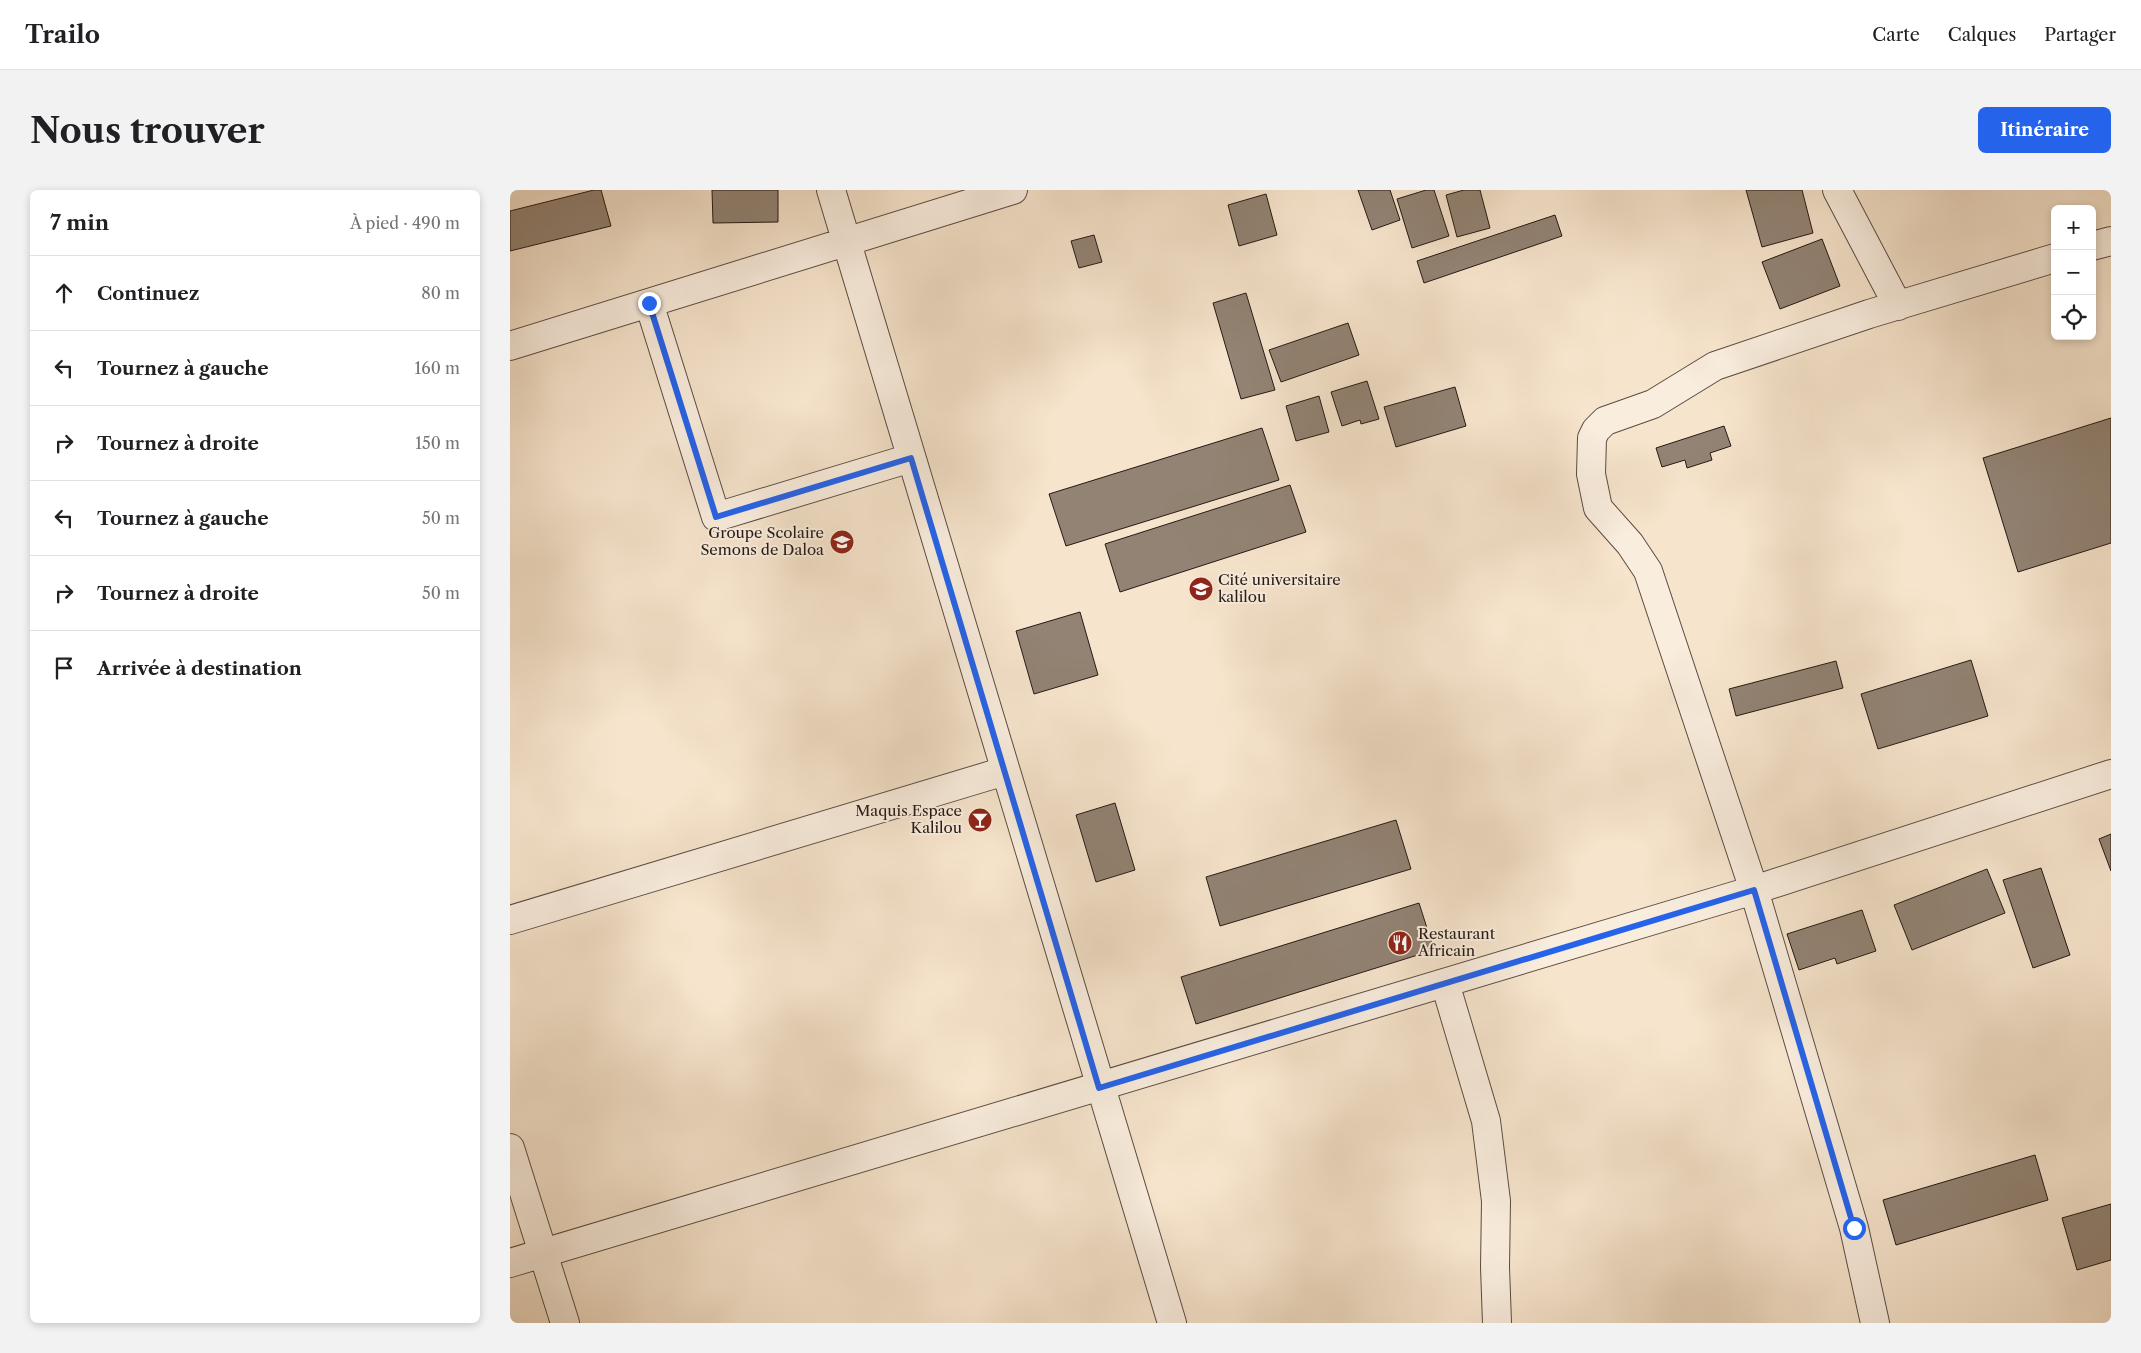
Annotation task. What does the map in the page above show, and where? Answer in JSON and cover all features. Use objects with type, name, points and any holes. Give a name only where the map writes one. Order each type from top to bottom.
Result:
[{"type":"street","points":[[831,190],[1099,1088],[1172,1323]]},
{"type":"street","points":[[510,346],[1013,190]]},
{"type":"street","points":[[1837,190],[1898,306]]},
{"type":"street","points":[[2096,245],[2111,240]]},
{"type":"street","points":[[1875,1323],[1854,1228],[1754,890],[1648,571],[1630,544],[1598,508],[1591,474],[1592,438],[1596,430],[1605,421],[1653,404],[1715,366],[1898,306],[2051,259]]},
{"type":"street","points":[[649,303],[716,517],[911,458]]},
{"type":"street","points":[[510,920],[1005,771]]},
{"type":"street","points":[[510,1263],[1099,1088],[1754,890],[2111,774]]},
{"type":"street","points":[[1445,983],[1486,1121],[1496,1201],[1495,1267],[1498,1323]]},
{"type":"street","points":[[510,1148],[565,1323]]},
{"type":"building","points":[[594,190],[601,190],[611,226],[510,251],[510,211]]},
{"type":"building","points":[[712,190],[778,190],[778,222],[713,223]]},
{"type":"building","points":[[1358,190],[1390,190],[1400,220],[1372,230]]},
{"type":"building","points":[[1426,190],[1434,190],[1449,236],[1412,248],[1397,199]]},
{"type":"building","points":[[1464,190],[1480,190],[1490,228],[1457,237],[1446,195]]},
{"type":"building","points":[[1746,190],[1802,190],[1813,233],[1762,247]]},
{"type":"building","points":[[1266,194],[1277,235],[1239,246],[1228,205]]},
{"type":"building","points":[[1555,215],[1562,236],[1424,283],[1417,261]]},
{"type":"building","points":[[1094,235],[1102,262],[1079,268],[1071,241]]},
{"type":"building","points":[[1822,239],[1840,286],[1780,309],[1762,262]]},
{"type":"building","points":[[1246,293],[1275,390],[1241,399],[1213,303]]},
{"type":"building","points":[[1348,323],[1359,355],[1281,382],[1269,350]]},
{"type":"building","points":[[1367,381],[1379,419],[1361,424],[1360,420],[1342,426],[1331,392]]},
{"type":"building","points":[[1455,387],[1466,426],[1396,447],[1384,407]]},
{"type":"building","points":[[1319,396],[1329,432],[1296,441],[1286,406]]},
{"type":"building","points":[[2111,418],[2111,543],[2018,572],[1983,458]]},
{"type":"building","points":[[1724,426],[1731,446],[1710,453],[1712,460],[1687,468],[1685,460],[1662,467],[1656,448]]},
{"type":"building","points":[[1262,428],[1279,480],[1066,546],[1049,494]]},
{"type":"building","points":[[1290,485],[1306,532],[1120,592],[1105,544]]},
{"type":"building","points":[[1080,612],[1098,675],[1034,694],[1016,631]]},
{"type":"building","points":[[1971,660],[1988,716],[1878,749],[1861,694]]},
{"type":"building","points":[[1836,661],[1843,688],[1736,716],[1729,689]]},
{"type":"building","points":[[1115,803],[1135,870],[1096,882],[1076,815]]},
{"type":"building","points":[[1396,820],[1411,869],[1220,926],[1206,877]]},
{"type":"building","points":[[2111,834],[2111,871],[2099,839]]},
{"type":"building","points":[[2041,868],[2070,955],[2033,968],[2003,880]]},
{"type":"building","points":[[1987,869],[2005,913],[1912,950],[1894,905]]},
{"type":"building","points":[[1419,903],[1434,950],[1196,1024],[1181,977]]},
{"type":"building","points":[[1862,910],[1876,951],[1837,964],[1835,958],[1799,970],[1787,934]]},
{"type":"building","points":[[2035,1155],[2048,1200],[1896,1245],[1883,1200]]},
{"type":"building","points":[[2111,1204],[2111,1260],[2077,1270],[2062,1218]]},
{"type":"place","name":"Groupe Scolaire Semons de Daloa","points":[[842,542]]},
{"type":"place","name":"Cité universitaire kalilou","points":[[1201,589]]},
{"type":"place","name":"Maquis Espace Kalilou","points":[[980,820]]},
{"type":"place","name":"Restaurant Africain","points":[[1400,943]]},
{"type":"route","points":[[649,303],[716,517],[911,458],[1099,1088],[1754,890],[1854,1228]]}]
